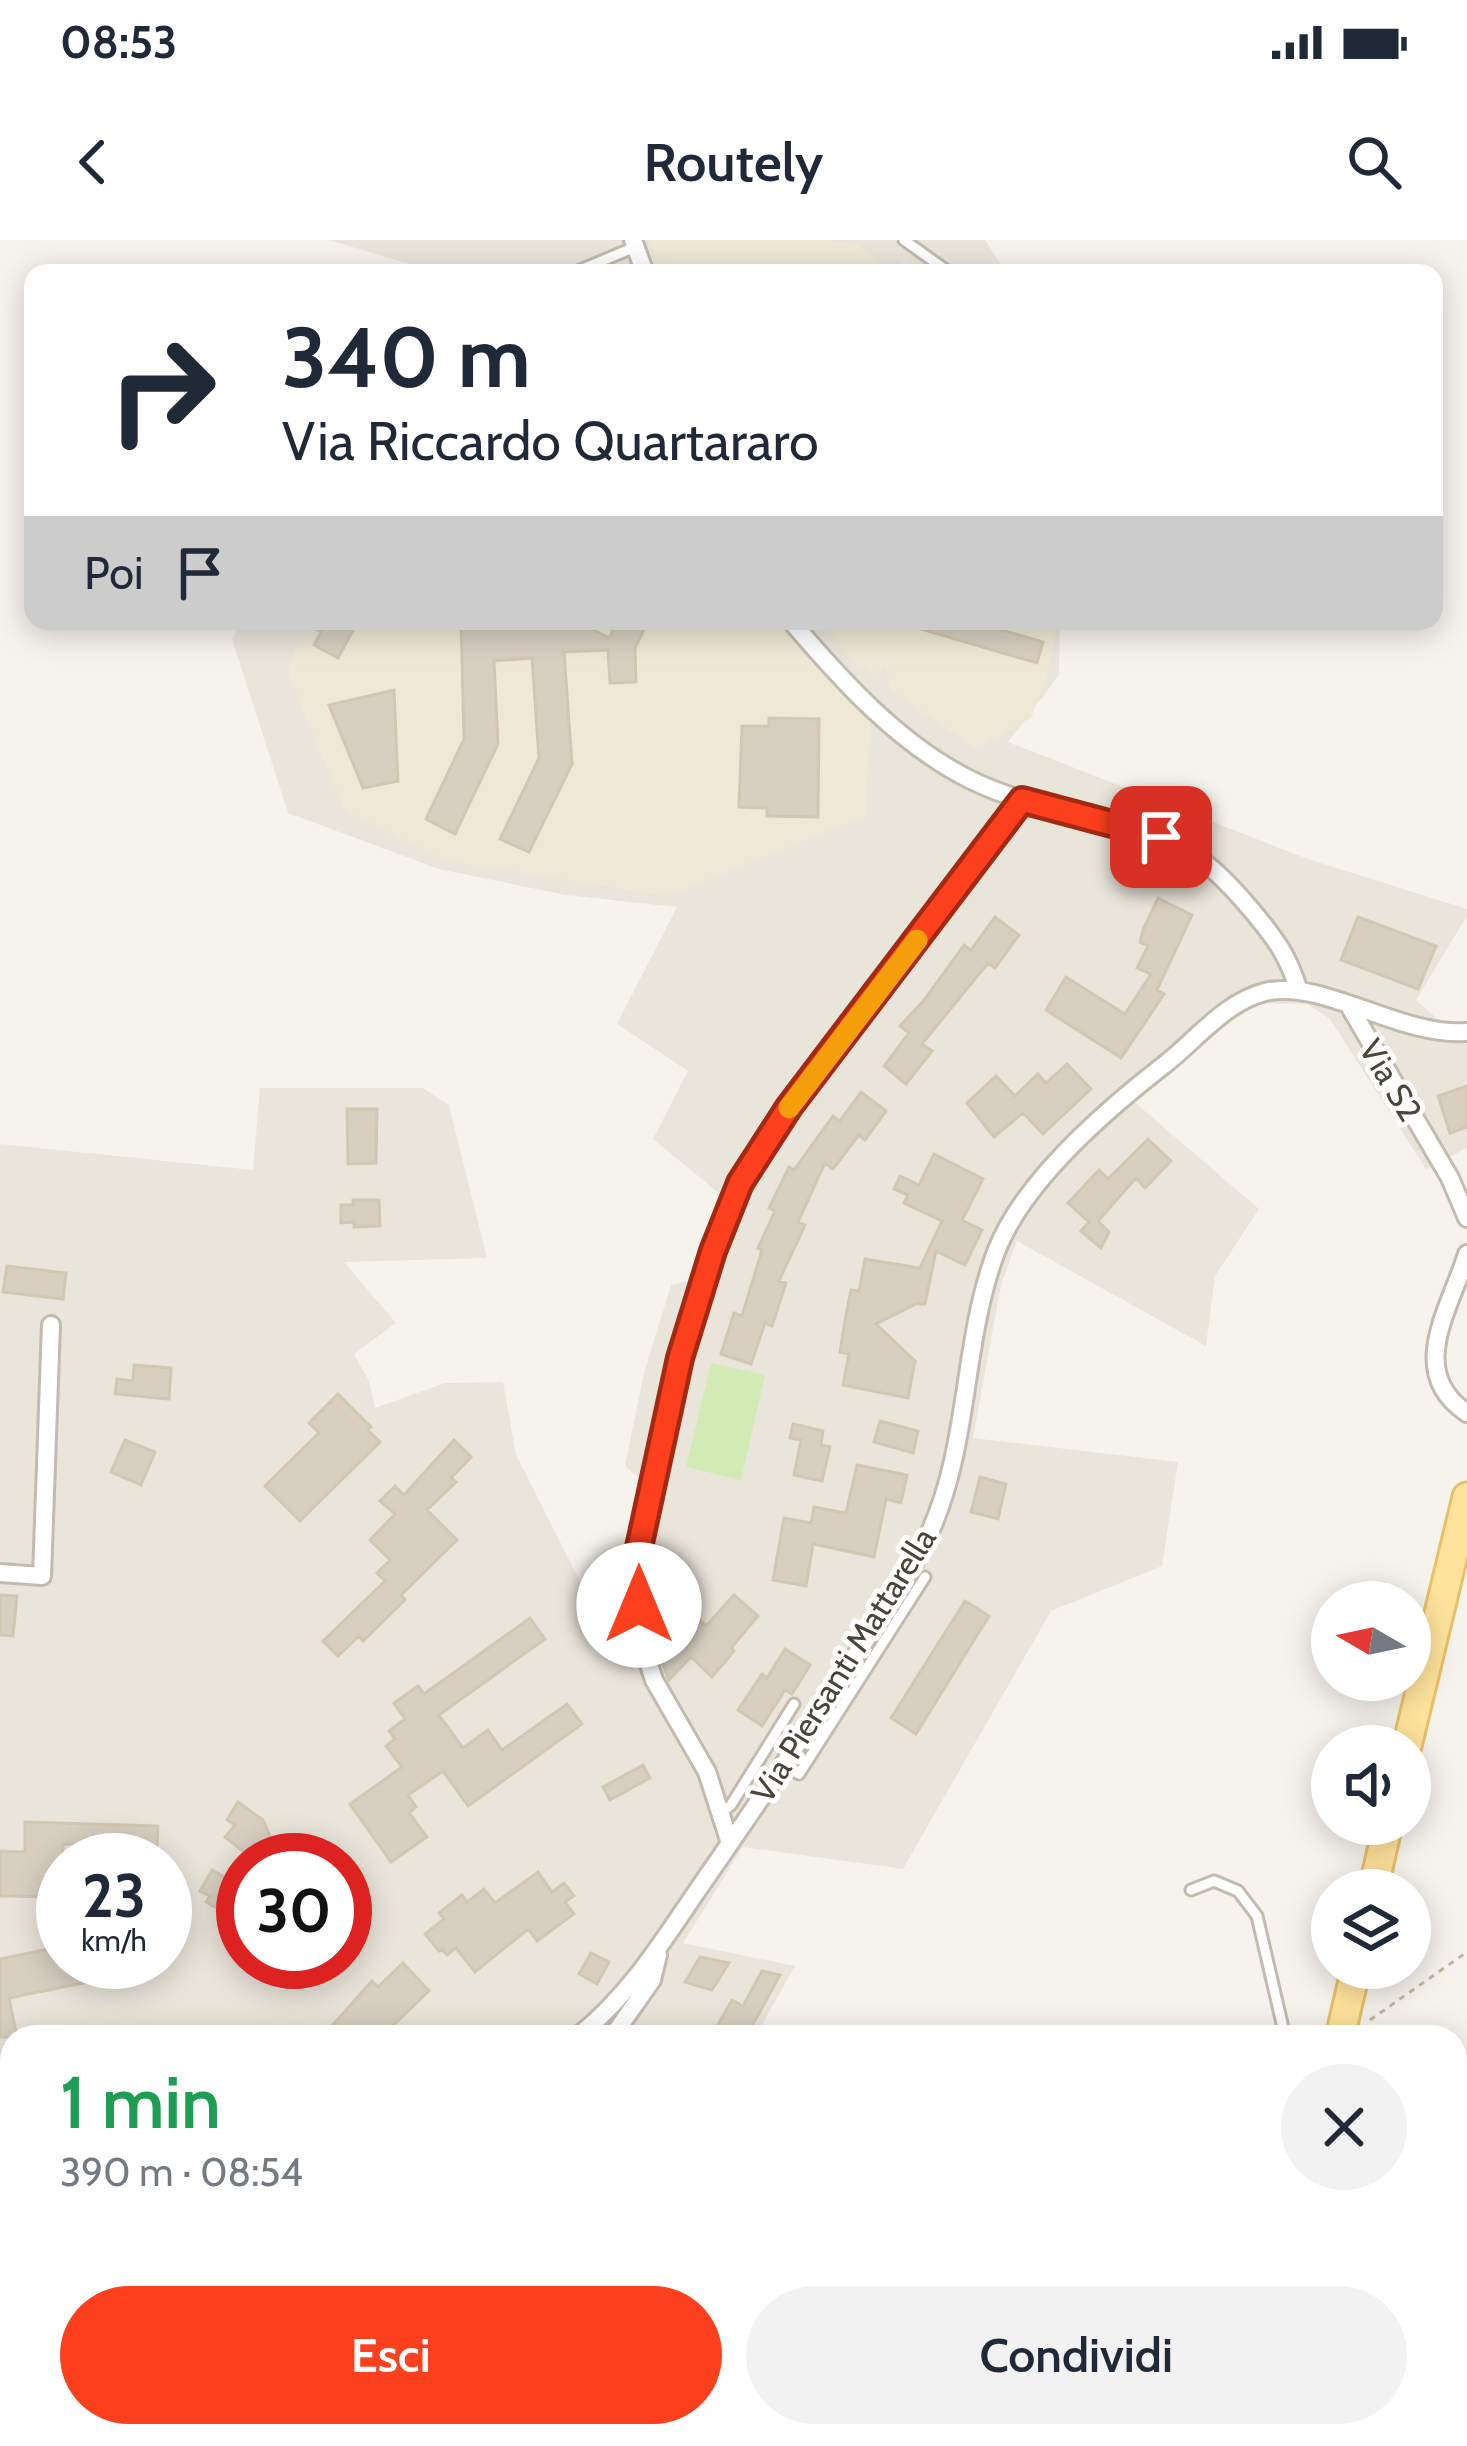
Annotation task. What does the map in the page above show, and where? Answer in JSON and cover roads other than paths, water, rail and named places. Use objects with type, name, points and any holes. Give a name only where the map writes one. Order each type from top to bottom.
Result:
[{"type":"main road","points":[[1412,1725],[1467,1497]]},
{"type":"main road","points":[[1352,2025],[1355,1989]]},
{"type":"street","points":[[798,630],[849,685],[924,750],[971,780],[1022,800],[1161,837],[1196,857],[1230,884],[1287,954],[1298,992]]},
{"type":"street","points":[[730,1844],[699,1754],[654,1680],[640,1636],[638,1552],[687,1336],[740,1183],[789,1107],[1022,800]]},
{"type":"street","name":"Via Piersanti Mattarella","points":[[591,2025],[618,2001],[661,1944],[783,1766],[848,1682],[910,1569],[935,1520],[947,1480],[991,1266],[1022,1204],[1077,1144],[1246,997],[1273,990],[1298,992],[1348,1004],[1388,1021],[1446,1034],[1467,1032]]},
{"type":"street","name":"Via S2","points":[[1348,1004],[1450,1178],[1467,1218]]},
{"type":"street","points":[[1464,1412],[1446,1392],[1434,1360],[1435,1335],[1456,1292],[1467,1254]]},
{"type":"street","points":[[0,1574],[43,1576],[51,1325]]},
{"type":"street","points":[[620,2025],[652,1980],[661,1944]]},
{"type":"lane","points":[[904,240],[937,264]]},
{"type":"lane","points":[[591,264],[634,243]]},
{"type":"lane","points":[[848,1682],[925,1577]]},
{"type":"lane","points":[[721,1813],[731,1805],[794,1704]]},
{"type":"lane","points":[[1191,1890],[1214,1881],[1238,1891],[1257,1916],[1282,2025]]}]
